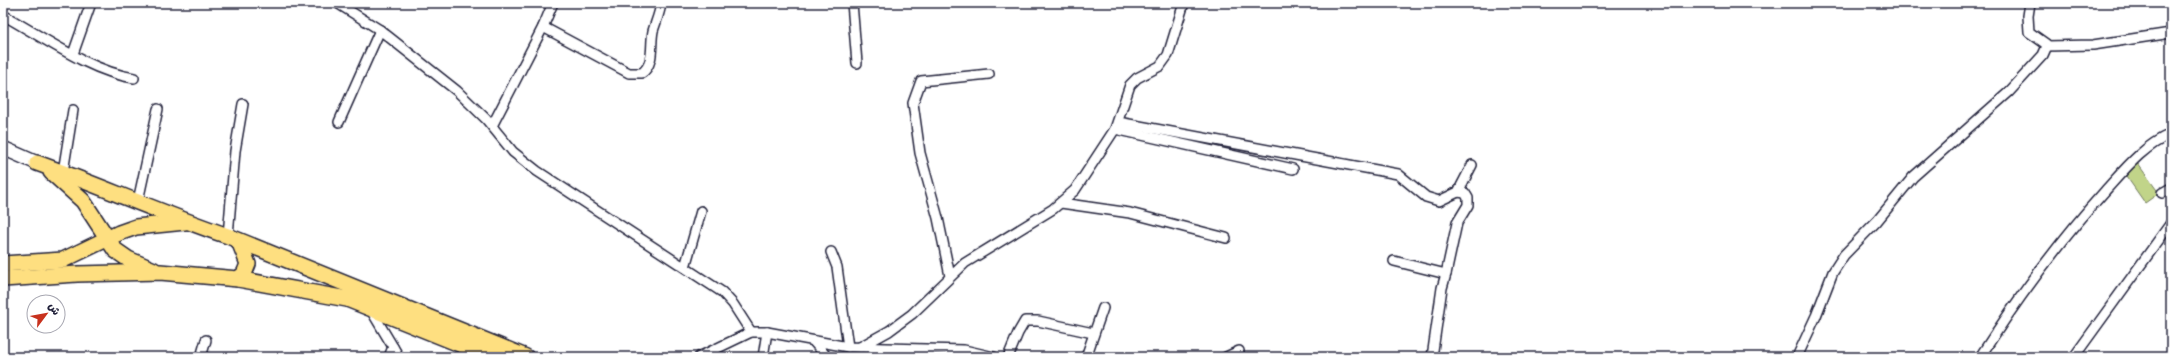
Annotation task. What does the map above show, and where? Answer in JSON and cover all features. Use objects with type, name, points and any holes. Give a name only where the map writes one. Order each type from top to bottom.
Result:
[{"type":"highway","points":[[37,163],[138,201],[188,222],[234,238],[526,357]]},
{"type":"highway","points":[[37,163],[77,194],[115,250],[136,262],[160,272]]},
{"type":"highway","points":[[3,264],[63,260],[107,239],[143,225],[188,222]]},
{"type":"highway","points":[[131,229],[126,235],[125,245],[136,262]]},
{"type":"highway","points":[[234,238],[248,264],[244,274],[238,279]]},
{"type":"highway","points":[[3,279],[77,274],[160,272],[238,279],[347,299],[492,357]]},
{"type":"main road","points":[[3,148],[37,163]]},
{"type":"street","points":[[73,54],[91,3]]},
{"type":"street","points":[[337,3],[380,30],[457,91],[492,126],[513,152],[537,171],[722,292],[733,304],[751,332]]},
{"type":"street","points":[[492,126],[544,27],[553,3]]},
{"type":"street","points":[[544,27],[629,73],[642,73],[649,64],[653,34],[659,18],[662,3]]},
{"type":"street","points":[[852,3],[857,63]]},
{"type":"street","points":[[860,347],[889,331],[912,314],[965,263],[1061,203],[1081,182],[1116,125],[1130,85],[1137,78],[1160,66],[1168,55],[1184,3]]},
{"type":"street","points":[[2030,3],[2028,16],[2029,32],[2044,41],[2047,46]]},
{"type":"street","points":[[3,15],[104,71],[134,78]]},
{"type":"street","points":[[339,122],[380,30]]},
{"type":"street","points":[[2047,46],[2093,45],[2171,33]]},
{"type":"street","points":[[1797,357],[1816,316],[1833,272],[1844,255],[1877,221],[1913,177],[2009,92],[2043,55],[2047,46]]},
{"type":"street","points":[[950,276],[938,218],[920,153],[913,103],[921,81],[989,74]]},
{"type":"street","points":[[234,238],[234,151],[243,104]]},
{"type":"street","points":[[63,172],[73,110]]},
{"type":"street","points":[[138,201],[158,110]]},
{"type":"street","points":[[1116,125],[1293,169]]},
{"type":"street","points":[[1116,125],[1398,174],[1426,198],[1439,201],[1458,192],[1465,193],[1468,198],[1468,205],[1457,223],[1442,288],[1432,357]]},
{"type":"street","points":[[1980,357],[2032,278],[2070,230],[2139,153],[2160,139],[2171,134]]},
{"type":"street","points":[[1458,192],[1472,165]]},
{"type":"street","points":[[2162,192],[2171,188]]},
{"type":"street","points":[[1061,203],[1130,214],[1226,238]]},
{"type":"street","points":[[684,267],[701,211]]},
{"type":"street","points":[[2074,357],[2171,223]]},
{"type":"street","points":[[831,252],[837,267],[848,347]]},
{"type":"street","points":[[1394,261],[1446,274]]},
{"type":"street","points":[[1088,357],[1093,333],[1103,308]]},
{"type":"street","points":[[370,309],[399,357]]},
{"type":"street","points":[[1008,357],[1018,332],[1026,321],[1038,320],[1093,333]]},
{"type":"street","points":[[699,357],[751,332],[767,332],[814,342],[848,347],[964,350],[994,357]]},
{"type":"street","points":[[763,357],[767,332]]},
{"type":"street","points":[[201,357],[206,340]]},
{"type":"street","points":[[814,342],[827,357]]},
{"type":"street","points":[[389,357],[393,347]]},
{"type":"street","points":[[1226,357],[1238,350]]},
{"type":"green space","points":[[2138,164],[2159,193],[2145,203],[2124,173]]}]
